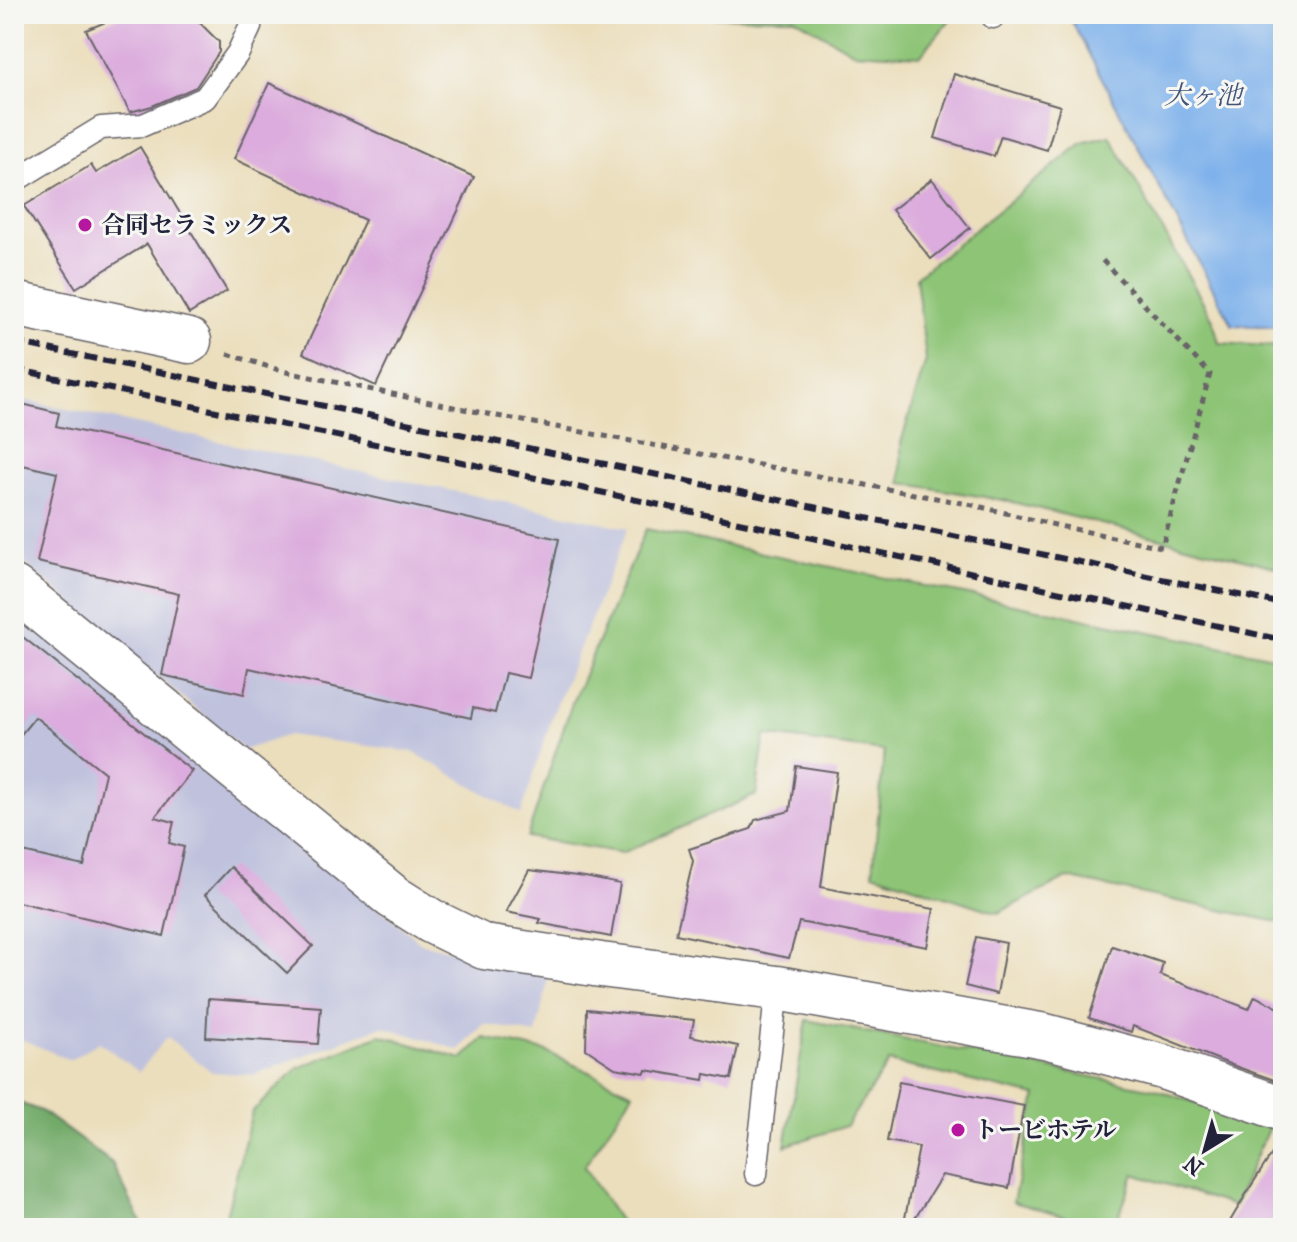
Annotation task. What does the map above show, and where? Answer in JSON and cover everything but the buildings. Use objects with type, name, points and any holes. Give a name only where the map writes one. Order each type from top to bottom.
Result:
[{"type":"street","points":[[14,304],[189,341]]},
{"type":"street","points":[[14,588],[393,897],[431,921],[484,947],[777,988],[1045,1036],[1163,1067],[1283,1109]]},
{"type":"lane","points":[[14,181],[101,128],[143,125],[205,98],[238,53],[250,27]]},
{"type":"lane","points":[[756,1174],[777,988]]},
{"type":"path","points":[[189,341],[313,378],[497,416],[973,505],[1162,547],[1210,374],[1102,260]]},
{"type":"shaded area","points":[[14,398],[628,528],[553,714],[521,814],[413,752],[288,735],[244,750],[14,554]]},
{"type":"shaded area","points":[[14,604],[421,943],[549,976],[536,1034],[484,1024],[459,1050],[382,1026],[253,1075],[212,1072],[167,1037],[139,1072],[99,1042],[70,1060],[14,1036]]},
{"type":"green space","points":[[686,14],[955,14],[920,56],[853,52],[795,18]]},
{"type":"green space","points":[[1110,136],[1213,320],[1219,343],[1283,347],[1283,569],[1008,501],[901,483],[901,443],[926,360],[916,277],[1082,143]]},
{"type":"green space","points":[[646,529],[1283,659],[1283,923],[1067,878],[998,913],[873,873],[884,751],[765,735],[756,795],[622,853],[527,837],[572,703]]},
{"type":"green space","points":[[807,1020],[1154,1089],[1269,1127],[1234,1206],[1134,1174],[1115,1228],[1103,1228],[1013,1202],[1036,1096],[889,1062],[846,1126],[785,1146]]},
{"type":"green space","points":[[380,1035],[462,1059],[484,1038],[545,1051],[633,1093],[584,1167],[624,1228],[223,1228],[252,1112],[298,1068]]},
{"type":"green space","points":[[14,1101],[41,1111],[112,1163],[144,1228],[14,1228]]},
{"type":"water","name":"大ヶ池","points":[[1068,14],[1283,14],[1283,327],[1232,325]]},
{"type":"railway","points":[[14,342],[1283,604]]},
{"type":"railway","points":[[14,369],[457,461],[1283,640]]},
{"type":"place","name":"合同セラミックス","points":[[85,225]]},
{"type":"place","name":"トービホテル","points":[[958,1130]]}]
